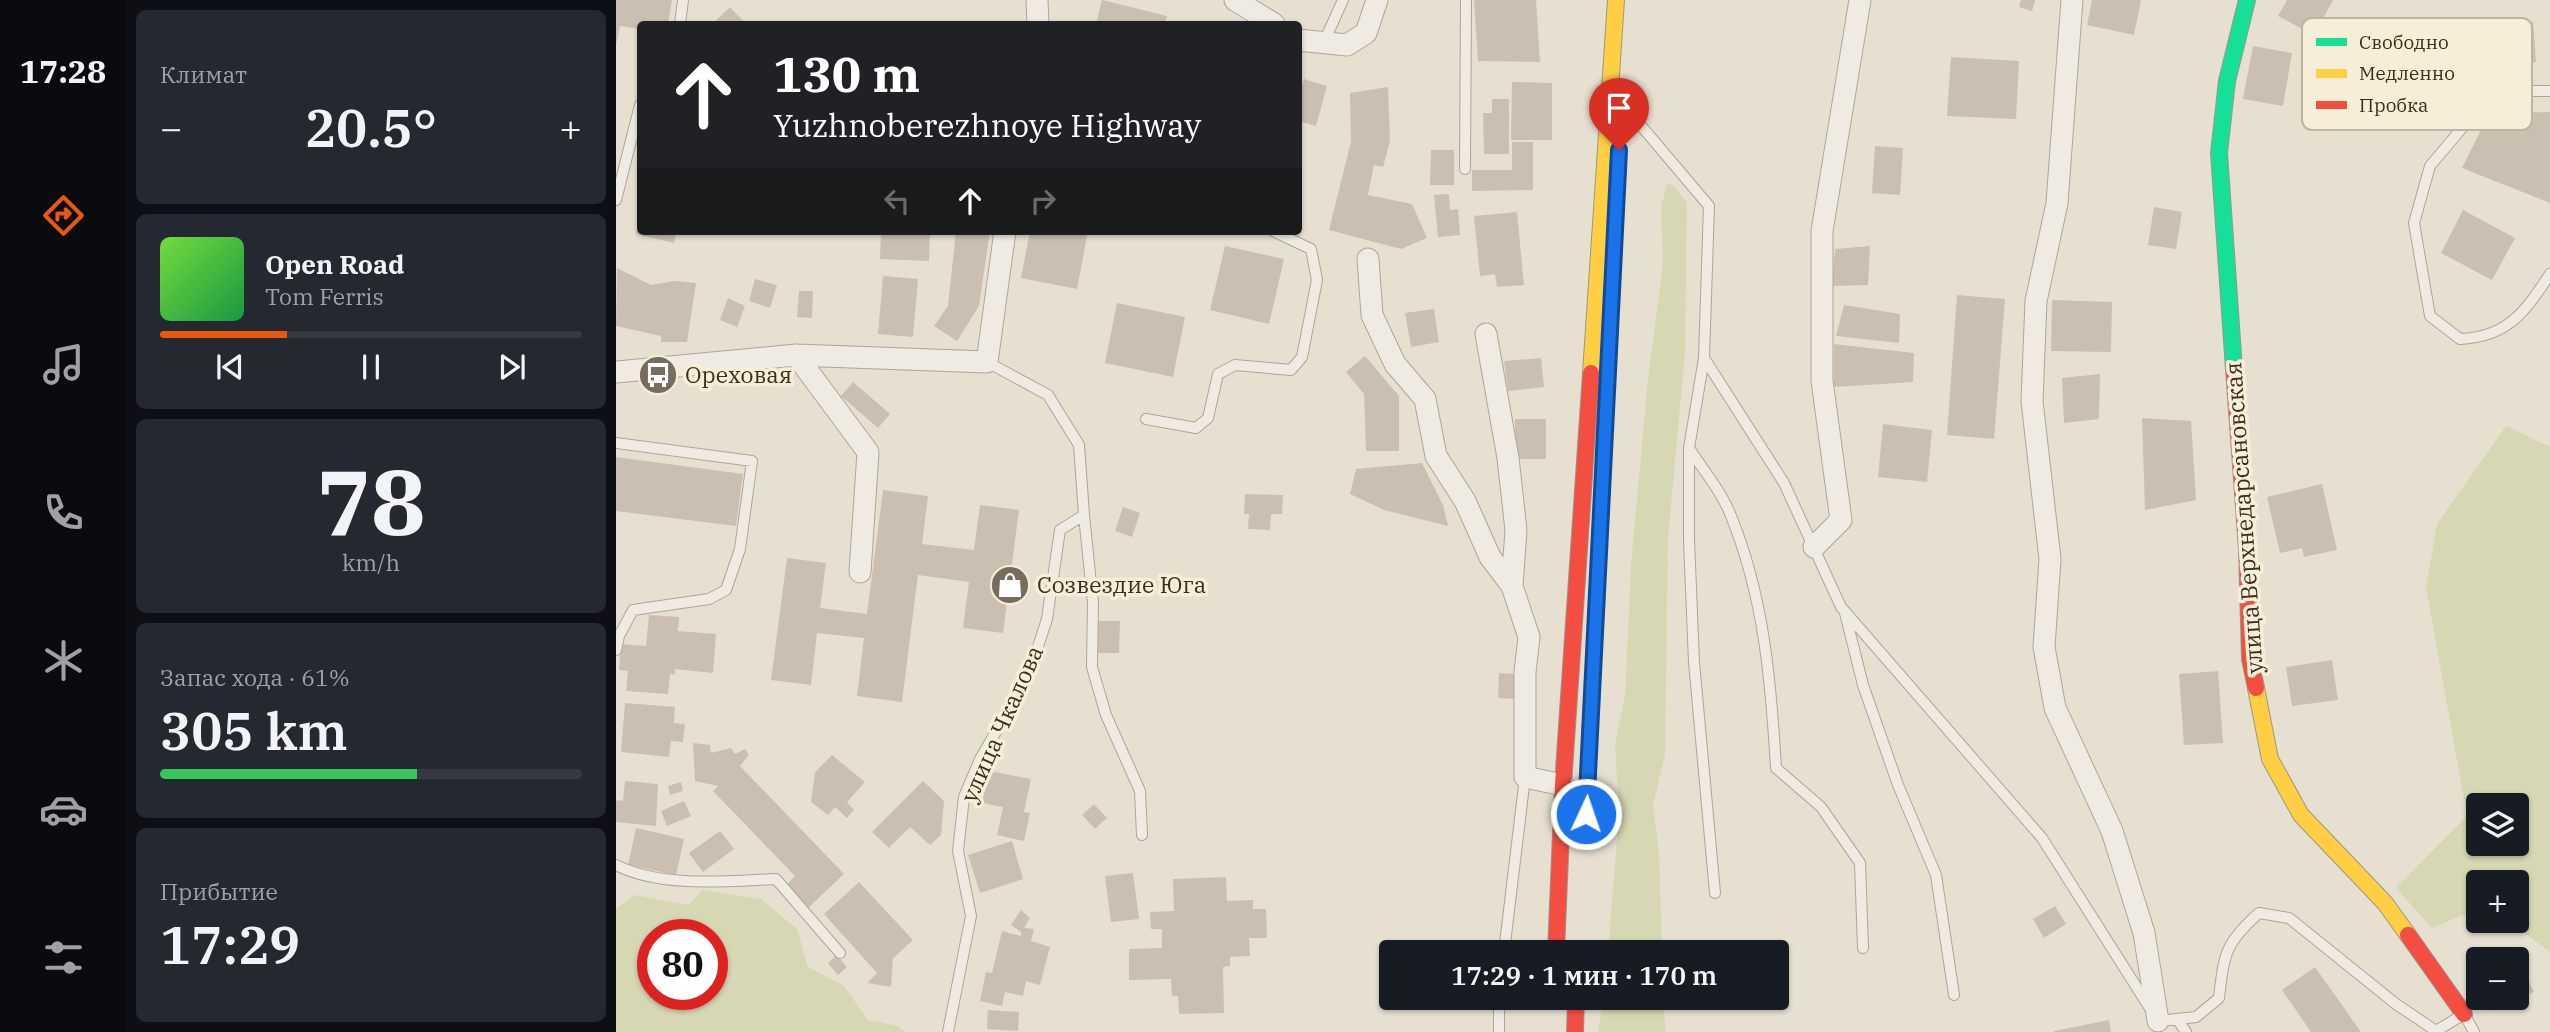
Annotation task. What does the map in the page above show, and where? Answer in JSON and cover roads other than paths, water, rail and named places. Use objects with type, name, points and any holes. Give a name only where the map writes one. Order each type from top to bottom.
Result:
[{"type":"main road","points":[[1557,940],[1563,785],[1616,0]]},
{"type":"main road","points":[[1612,317],[1621,102],[1633,0]]},
{"type":"main road","name":"улица Верхнедарсановская","points":[[2247,0],[2227,81],[2220,153],[2247,549],[2250,659],[2270,759],[2301,815],[2385,903],[2464,1014]]},
{"type":"main road","points":[[1574,1032],[1575,1010]]},
{"type":"street","points":[[1037,0],[1038,21]]},
{"type":"street","points":[[1302,41],[1347,45],[1366,33],[1377,0]]},
{"type":"street","points":[[1814,547],[1841,520],[1822,381],[1822,231],[1860,0]]},
{"type":"street","points":[[2073,0],[2057,202],[2036,301],[2032,401],[2050,559],[2044,648],[2055,708],[2112,831],[2168,1020]]},
{"type":"street","points":[[1248,4],[1270,21]]},
{"type":"street","points":[[616,372],[796,355],[987,362],[1004,235]]},
{"type":"street","points":[[1368,259],[1372,315],[1395,364],[1425,399],[1436,456],[1465,500],[1490,557],[1511,586],[1529,637],[1525,672],[1525,777],[1563,785]]},
{"type":"street","points":[[1486,334],[1508,458],[1516,530],[1511,586]]},
{"type":"street","points":[[796,355],[868,452],[860,572]]},
{"type":"lane","points":[[680,21],[683,0]]},
{"type":"lane","points":[[1324,44],[1343,0]]},
{"type":"lane","points":[[1465,169],[1466,0]]},
{"type":"lane","points":[[2532,91],[2550,91]]},
{"type":"lane","points":[[1621,102],[1709,206],[1704,358],[1689,448],[1694,662],[1715,894]]},
{"type":"lane","points":[[616,200],[637,116]]},
{"type":"lane","points":[[2460,130],[2430,166],[2414,223],[2430,316],[2460,339],[2485,338],[2512,324],[2550,274]]},
{"type":"lane","points":[[1146,419],[1196,428],[1208,418],[1218,374],[1235,365],[1291,370],[1302,357],[1317,280],[1311,249],[1281,235]]},
{"type":"lane","points":[[1704,358],[1784,483],[1845,610],[1863,685],[1898,785],[1936,875],[1954,995]]},
{"type":"lane","points":[[987,362],[1048,395],[1079,444],[1083,515],[1093,603],[1092,667],[1106,715],[1140,791],[1142,835]]},
{"type":"lane","points":[[616,443],[752,461],[740,549],[726,590],[709,599],[633,610],[619,636],[616,650]]},
{"type":"lane","points":[[1689,448],[1731,514],[1762,619],[1771,688],[1776,768],[1821,807],[1860,863],[1863,948]]},
{"type":"lane","name":"улица Чкалова","points":[[948,1032],[971,916],[958,852],[964,797],[981,759],[1028,677],[1047,619],[1060,530],[1083,515]]},
{"type":"lane","points":[[1845,610],[2042,838],[2168,1020],[2186,1032]]},
{"type":"lane","points":[[1505,940],[1525,777]]},
{"type":"lane","points":[[616,865],[630,873],[669,878],[776,879],[840,953]]},
{"type":"lane","points":[[2168,1020],[2196,1017],[2219,998],[2224,956],[2239,930],[2259,913],[2289,918],[2436,1031],[2447,1028],[2464,1014],[2474,1032]]},
{"type":"lane","points":[[1499,1010],[1499,1032]]},
{"type":"place","name":"Ореховая","points":[[658,375]]},
{"type":"place","name":"Созвездие Юга","points":[[1010,585]]}]
